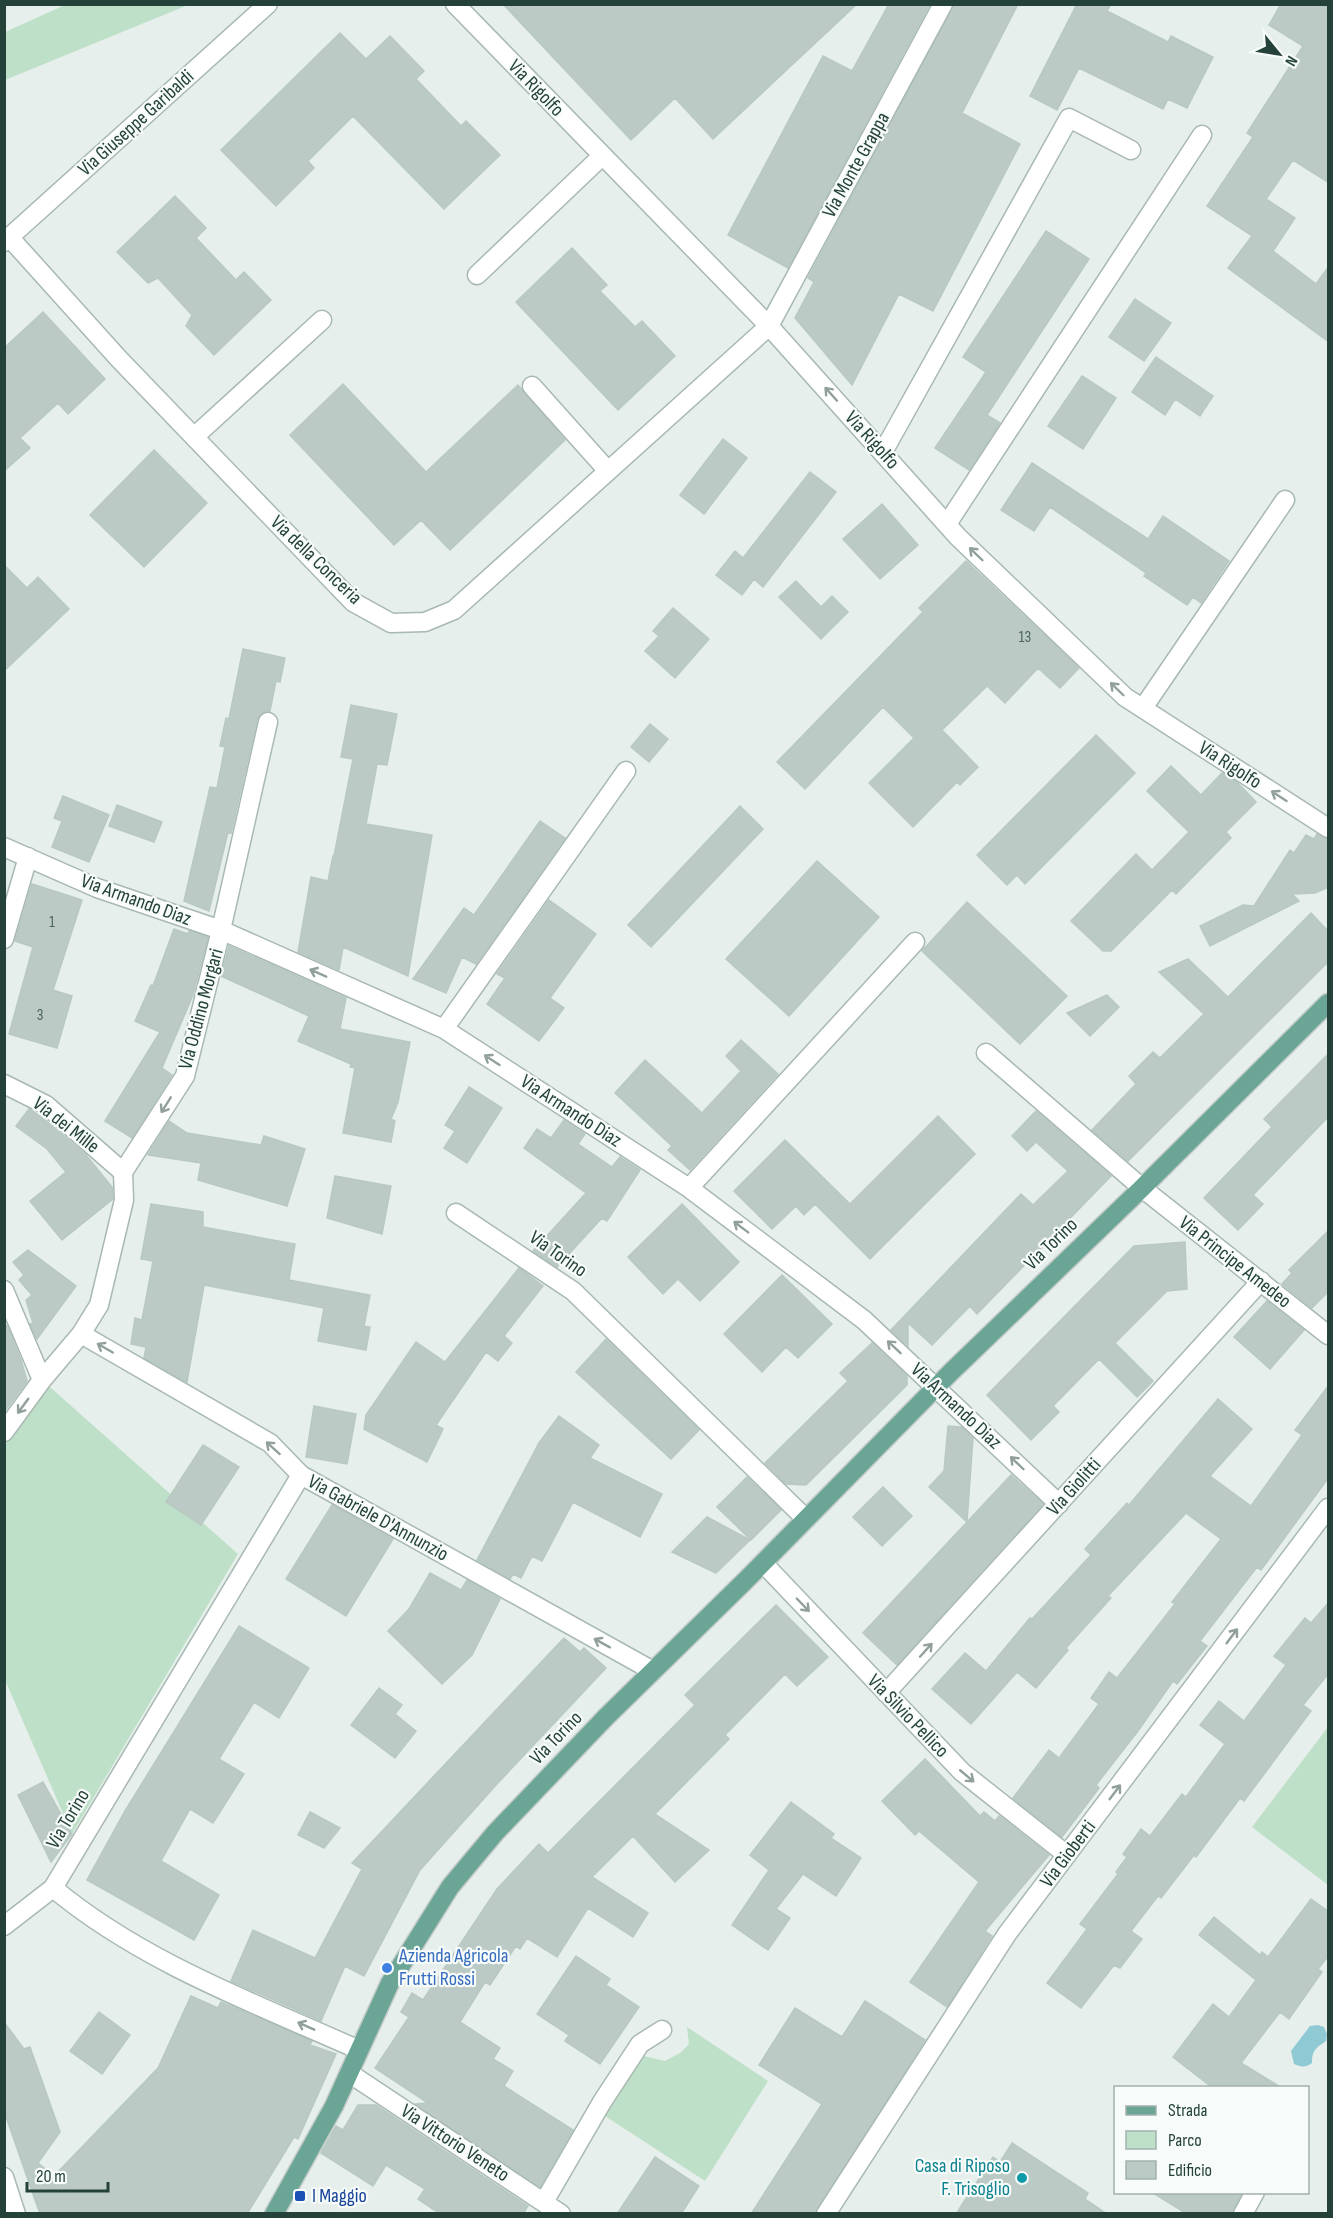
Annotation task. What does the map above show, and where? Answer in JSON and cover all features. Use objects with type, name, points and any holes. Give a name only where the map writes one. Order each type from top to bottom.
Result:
[{"type":"main road","name":"Via Torino","points":[[274,2214],[334,2106],[390,1983],[450,1887],[495,1833],[653,1671],[937,1387],[1329,1003]]},
{"type":"street","name":"Via Giuseppe Garibaldi","points":[[7,240],[268,4]]},
{"type":"street","name":"Via Rigolfo","points":[[455,4],[769,326],[946,525],[1125,697],[1329,828]]},
{"type":"street","name":"Via Monte Grappa","points":[[769,326],[943,4]]},
{"type":"street","points":[[883,452],[1069,118],[1131,150]]},
{"type":"street","points":[[946,525],[1202,135]]},
{"type":"street","points":[[477,275],[602,156]]},
{"type":"street","name":"Via della Conceria","points":[[7,240],[353,602],[391,623],[425,622],[454,610],[769,326]]},
{"type":"street","points":[[194,437],[322,320]]},
{"type":"street","points":[[532,386],[608,471]]},
{"type":"street","points":[[1143,708],[1285,500]]},
{"type":"street","name":"Via Oddino Morgari","points":[[123,1172],[185,1076],[268,722]]},
{"type":"street","points":[[444,1029],[626,771]]},
{"type":"street","name":"Via Armando Diaz","points":[[4,847],[97,888],[221,930],[444,1029],[689,1188],[864,1320],[1059,1504]]},
{"type":"street","points":[[4,939],[28,857]]},
{"type":"street","points":[[689,1188],[915,942]]},
{"type":"street","name":"Via Principe Amedeo","points":[[986,1053],[1142,1188],[1329,1335]]},
{"type":"street","name":"Via dei Mille","points":[[4,1084],[46,1105],[123,1172]]},
{"type":"street","points":[[4,1432],[42,1380],[81,1334],[99,1305],[124,1200],[123,1172]]},
{"type":"street","name":"Via Torino","points":[[456,1213],[573,1290],[806,1519]]},
{"type":"street","name":"Via Giolitti","points":[[886,1693],[1261,1281]]},
{"type":"street","points":[[4,1290],[42,1380]]},
{"type":"street","name":"Via Gabriele D'Annunzio","points":[[81,1334],[270,1443],[301,1475],[653,1671]]},
{"type":"street","name":"Via Torino","points":[[52,1888],[301,1475]]},
{"type":"street","name":"Via Gioberti","points":[[826,2214],[1007,1934],[1329,1508]]},
{"type":"street","name":"Via Silvio Pellico","points":[[762,1563],[962,1772],[1067,1855]]},
{"type":"street","points":[[4,1926],[52,1888],[102,1926],[152,1954],[236,1995],[359,2050]]},
{"type":"street","points":[[544,2202],[602,2102],[640,2044],[662,2030]]},
{"type":"street","name":"Via Vittorio Veneto","points":[[349,2073],[561,2214]]},
{"type":"street","points":[[4,2177],[16,2214]]},
{"type":"street","points":[[1243,2214],[1255,2194]]},
{"type":"green space","points":[[65,5],[188,5],[5,80],[5,32]]},
{"type":"green space","points":[[42,1380],[238,1554],[72,1834],[5,1680],[5,1432]]},
{"type":"green space","points":[[1328,1727],[1328,1885],[1252,1827]]},
{"type":"green space","points":[[687,2027],[768,2081],[705,2181],[605,2116],[644,2056],[665,2061],[680,2053],[689,2044]]},
{"type":"water","points":[[1310,2026],[1324,2027],[1327,2034],[1326,2041],[1315,2050],[1312,2063],[1307,2066],[1294,2064],[1291,2051]]},
{"type":"building","points":[[503,4],[857,4],[713,139],[675,98],[631,140]]},
{"type":"building","points":[[889,4],[930,4],[788,268],[728,235],[823,56],[852,71]]},
{"type":"building","points":[[954,4],[1018,4],[962,113],[1020,144],[933,311],[899,294],[852,385],[795,318],[814,282],[808,278]]},
{"type":"building","points":[[1077,4],[1111,4],[1107,11],[1168,42],[1171,36],[1213,57],[1187,108],[1168,99],[1163,109],[1079,68],[1057,110],[1030,96]]},
{"type":"building","points":[[1281,4],[1329,4],[1329,183],[1293,160],[1266,199],[1295,218],[1273,251],[1316,284],[1329,266],[1329,342],[1228,268],[1252,236],[1207,206],[1253,137],[1247,133],[1303,46],[1269,25]]},
{"type":"building","points":[[340,33],[366,59],[390,36],[424,71],[416,79],[461,126],[466,121],[500,155],[444,209],[353,116],[308,161],[314,168],[276,206],[221,150]]},
{"type":"building","points":[[175,196],[206,228],[196,238],[236,280],[244,272],[271,300],[214,355],[186,326],[192,315],[158,278],[148,283],[117,252]]},
{"type":"building","points":[[1046,231],[1089,259],[987,415],[1000,423],[969,470],[935,448],[986,372],[963,357]]},
{"type":"building","points":[[572,248],[607,285],[600,291],[635,327],[642,321],[675,356],[618,410],[516,302]]},
{"type":"building","points":[[1135,299],[1171,323],[1144,361],[1109,337]]},
{"type":"building","points":[[43,312],[105,379],[68,414],[58,403],[20,438],[30,448],[4,471],[4,348]]},
{"type":"building","points":[[1156,357],[1213,396],[1200,416],[1175,399],[1165,415],[1132,392]]},
{"type":"building","points":[[1082,376],[1116,398],[1083,449],[1048,426]]},
{"type":"building","points":[[343,384],[426,472],[518,385],[565,440],[450,550],[421,520],[394,545],[290,435]]},
{"type":"building","points":[[723,439],[747,458],[704,514],[680,495]]},
{"type":"building","points":[[154,450],[207,503],[144,567],[90,515]]},
{"type":"building","points":[[1032,463],[1148,539],[1163,516],[1229,561],[1201,603],[1193,597],[1187,605],[1144,576],[1146,573],[1050,507],[1034,531],[1001,510]]},
{"type":"building","points":[[810,472],[836,492],[763,587],[754,579],[742,595],[716,575],[735,551],[743,558]]},
{"type":"building","points":[[882,504],[918,545],[880,579],[843,539]]},
{"type":"building","points":[[966,561],[1079,668],[1060,688],[1038,668],[1005,703],[987,686],[942,730],[978,767],[960,785],[957,782],[913,827],[869,783],[914,738],[883,707],[805,789],[777,762],[923,612],[919,608]]},
{"type":"building","points":[[4,565],[27,588],[38,577],[69,609],[4,671]]},
{"type":"building","points":[[796,581],[821,607],[832,596],[848,612],[821,639],[779,597]]},
{"type":"building","points":[[673,608],[709,639],[675,678],[645,651],[659,636],[653,631]]},
{"type":"building","points":[[243,649],[285,658],[280,682],[276,681],[270,711],[260,714],[257,720],[231,833],[228,832],[209,911],[184,901],[210,787],[217,788],[225,747],[220,746],[226,718],[229,719]]},
{"type":"building","points":[[351,705],[397,714],[387,765],[377,764],[366,824],[432,835],[408,976],[343,947],[339,970],[298,952],[311,877],[328,881],[334,856],[353,759],[341,757]]},
{"type":"building","points":[[650,724],[668,739],[649,762],[631,747]]},
{"type":"building","points":[[1096,735],[1135,773],[1025,884],[1017,875],[1007,885],[977,855]]},
{"type":"building","points":[[1171,766],[1201,795],[1222,773],[1237,782],[1256,802],[1226,832],[1231,838],[1176,894],[1172,890],[1111,951],[1103,951],[1071,921],[1136,854],[1152,870],[1189,832],[1147,791]]},
{"type":"building","points":[[63,796],[109,815],[89,862],[52,847],[62,821],[54,818]]},
{"type":"building","points":[[117,805],[162,822],[154,842],[109,826]]},
{"type":"building","points":[[740,806],[763,829],[651,947],[628,925]]},
{"type":"building","points":[[540,821],[565,838],[476,964],[462,957],[446,993],[413,979],[464,908],[474,915]]},
{"type":"building","points":[[1317,834],[1329,839],[1329,887],[1315,893],[1292,894],[1299,901],[1210,946],[1200,926],[1243,905],[1254,906],[1290,850],[1294,853],[1306,835],[1314,839]]},
{"type":"building","points":[[817,861],[879,917],[789,1016],[726,959]]},
{"type":"building","points":[[32,884],[82,900],[53,990],[72,996],[57,1048],[9,1034],[33,947],[15,941]]},
{"type":"building","points":[[549,900],[596,934],[550,998],[564,1008],[539,1041],[487,1004],[505,978],[497,974]]},
{"type":"building","points":[[967,902],[1067,996],[1020,1044],[922,951]]},
{"type":"building","points":[[1311,913],[1329,932],[1329,961],[1128,1161],[1092,1130],[1136,1084],[1129,1076],[1153,1052],[1160,1058],[1204,1014],[1159,972],[1188,959],[1228,997]]},
{"type":"building","points":[[174,929],[208,937],[193,995],[162,1068],[172,1075],[132,1138],[105,1121],[160,1032],[135,1021],[151,985],[153,986]]},
{"type":"building","points":[[229,946],[346,998],[340,1029],[410,1042],[398,1102],[391,1119],[395,1121],[391,1142],[343,1133],[355,1068],[350,1067],[351,1064],[298,1041],[309,1016],[221,976]]},
{"type":"building","points":[[1107,995],[1119,1007],[1090,1036],[1067,1013]]},
{"type":"building","points":[[741,1040],[778,1074],[690,1170],[668,1150],[672,1146],[615,1093],[645,1060],[702,1113],[741,1071],[726,1056]]},
{"type":"building","points":[[1329,1053],[1329,1116],[1253,1195],[1263,1204],[1238,1230],[1204,1198],[1272,1127],[1264,1119]]},
{"type":"building","points":[[469,1087],[502,1108],[467,1163],[444,1148],[455,1131],[445,1125]]},
{"type":"building","points":[[29,1109],[86,1155],[112,1187],[113,1199],[62,1240],[30,1201],[66,1172],[47,1149],[16,1126]]},
{"type":"building","points":[[1036,1111],[1111,1176],[977,1314],[970,1306],[932,1345],[908,1323],[908,1346],[891,1330],[1021,1194],[1033,1205],[1068,1171],[1036,1142],[1027,1151],[1012,1136]]},
{"type":"building","points":[[938,1116],[975,1154],[870,1259],[815,1204],[804,1215],[796,1206],[772,1229],[734,1191],[785,1140],[850,1204]]},
{"type":"building","points":[[564,1120],[585,1134],[578,1144],[612,1167],[620,1157],[640,1170],[607,1221],[602,1218],[557,1267],[533,1251],[586,1193],[524,1148],[537,1129],[551,1138]]},
{"type":"building","points":[[169,1121],[187,1133],[261,1145],[264,1136],[305,1149],[287,1206],[198,1180],[201,1163],[148,1155]]},
{"type":"building","points":[[335,1176],[391,1186],[382,1234],[327,1218]]},
{"type":"building","points":[[151,1204],[203,1212],[203,1227],[295,1244],[289,1280],[370,1295],[364,1326],[370,1327],[366,1350],[318,1341],[324,1308],[204,1285],[187,1382],[144,1358],[146,1347],[131,1344],[135,1318],[142,1320],[153,1261],[141,1259]]},
{"type":"building","points":[[682,1204],[739,1262],[700,1301],[678,1279],[663,1294],[628,1257]]},
{"type":"building","points":[[1329,1230],[1329,1291],[1312,1308],[1282,1284],[1292,1273],[1289,1270]]},
{"type":"building","points":[[1185,1242],[1187,1289],[1167,1291],[1115,1343],[1153,1381],[1137,1397],[1099,1359],[1053,1406],[1059,1412],[1031,1440],[987,1395],[1134,1246]]},
{"type":"building","points":[[28,1250],[76,1286],[37,1339],[30,1324],[33,1323],[26,1300],[32,1295],[19,1280],[24,1275],[13,1262]]},
{"type":"building","points":[[519,1268],[543,1286],[504,1336],[512,1343],[498,1361],[486,1352],[436,1425],[443,1429],[427,1462],[364,1429],[366,1415],[416,1342],[445,1362]]},
{"type":"building","points":[[782,1275],[832,1324],[798,1358],[786,1347],[762,1372],[724,1334]]},
{"type":"building","points":[[1267,1301],[1304,1330],[1270,1369],[1234,1337]]},
{"type":"building","points":[[7,1325],[27,1381],[4,1412],[4,1326]]},
{"type":"building","points":[[606,1339],[699,1430],[671,1459],[576,1372]]},
{"type":"building","points":[[872,1343],[907,1376],[907,1385],[806,1485],[786,1484],[765,1463],[848,1381],[840,1373]]},
{"type":"building","points":[[1329,1385],[1329,1477],[1261,1570],[1257,1567],[1200,1641],[1207,1646],[1177,1684],[1173,1681],[1096,1785],[1099,1788],[1062,1837],[1013,1798],[1049,1750],[1059,1758],[1099,1704],[1091,1698],[1109,1672],[1117,1678],[1175,1604],[1172,1602],[1221,1539],[1186,1513],[1108,1596],[1111,1598],[1066,1648],[1068,1650],[1036,1688],[1017,1672],[971,1724],[932,1689],[965,1653],[986,1671],[1030,1618],[1032,1619],[1091,1555],[1085,1549],[1127,1503],[1129,1505],[1218,1399],[1252,1429],[1210,1476],[1251,1506],[1302,1435],[1295,1430]]},
{"type":"building","points":[[314,1406],[356,1414],[347,1464],[306,1457]]},
{"type":"building","points":[[559,1416],[599,1445],[590,1458],[662,1494],[640,1537],[573,1502],[542,1561],[532,1556],[521,1578],[513,1574],[510,1579],[477,1560],[539,1443]]},
{"type":"building","points":[[948,1426],[961,1427],[973,1438],[967,1522],[929,1487],[944,1471]]},
{"type":"building","points":[[203,1445],[239,1467],[201,1525],[166,1502]]},
{"type":"building","points":[[1011,1475],[1043,1504],[897,1665],[863,1633]]},
{"type":"building","points":[[747,1477],[781,1510],[751,1540],[717,1507]]},
{"type":"building","points":[[883,1487],[912,1516],[882,1546],[853,1517]]},
{"type":"building","points":[[332,1505],[393,1539],[346,1616],[286,1579]]},
{"type":"building","points":[[707,1517],[750,1540],[716,1573],[672,1552]]},
{"type":"building","points":[[430,1573],[461,1590],[467,1580],[500,1599],[472,1655],[442,1684],[388,1631],[409,1609]]},
{"type":"building","points":[[1329,1602],[1329,1673],[1303,1705],[1311,1711],[1244,1801],[1240,1798],[1196,1857],[1194,1855],[1161,1898],[1158,1896],[1131,1931],[1142,1939],[1120,1968],[1114,1965],[1081,2008],[1047,1983],[1087,1929],[1080,1924],[1118,1874],[1116,1872],[1127,1857],[1123,1854],[1141,1829],[1150,1836],[1182,1794],[1186,1797],[1225,1744],[1200,1725],[1219,1701],[1244,1721],[1286,1665],[1274,1656],[1305,1618],[1311,1623]]},
{"type":"building","points":[[776,1605],[828,1657],[797,1686],[785,1674],[725,1735],[729,1739],[655,1814],[709,1850],[675,1882],[633,1836],[592,1877],[648,1913],[633,1937],[588,1908],[557,1957],[527,1938],[520,1949],[516,1946],[490,1985],[485,1982],[460,2022],[500,2048],[493,2059],[513,2071],[504,2086],[573,2130],[540,2187],[415,2104],[428,2103],[375,2068],[409,2017],[401,2012],[412,1993],[423,2000],[497,1889],[539,1844],[548,1853],[695,1705],[685,1695]]},
{"type":"building","points":[[239,1626],[309,1668],[279,1718],[254,1702],[219,1759],[244,1774],[213,1823],[190,1809],[161,1861],[219,1895],[194,1940],[87,1880],[125,1811]]},
{"type":"building","points":[[564,1638],[580,1652],[584,1648],[606,1668],[420,1870],[364,1976],[345,1966],[321,2021],[231,1981],[253,1930],[315,1958],[362,1869],[352,1863]]},
{"type":"building","points":[[379,1688],[402,1705],[395,1714],[416,1731],[395,1758],[351,1725]]},
{"type":"building","points":[[925,1759],[980,1816],[984,1812],[995,1821],[999,1816],[1049,1855],[985,1931],[992,1936],[947,2007],[910,1982],[979,1882],[919,1831],[915,1835],[882,1801]]},
{"type":"building","points":[[43,1782],[72,1834],[51,1862],[18,1795]]},
{"type":"building","points":[[791,1802],[834,1834],[831,1838],[861,1858],[836,1896],[803,1874],[776,1909],[790,1918],[768,1950],[732,1925],[769,1870],[750,1855]]},
{"type":"building","points":[[310,1812],[340,1828],[324,1848],[298,1835]]},
{"type":"building","points":[[1311,1899],[1329,1912],[1329,1955],[1318,1969],[1322,1972],[1289,2019],[1280,2012],[1241,2063],[1279,2086],[1210,2086],[1173,2057],[1213,2004],[1229,2017],[1256,1980],[1199,1935],[1214,1917],[1260,1955],[1262,1952],[1268,1957]]},
{"type":"building","points":[[576,1956],[610,1979],[606,1985],[639,2007],[600,2064],[565,2041],[569,2035],[537,2014]]},
{"type":"building","points":[[191,1996],[218,2008],[221,2002],[312,2041],[310,2045],[336,2054],[298,2139],[294,2137],[247,2214],[40,2214],[4,2111],[4,2022],[24,2049],[30,2047],[60,2132],[38,2163],[54,2176],[158,2068]]},
{"type":"building","points":[[865,2001],[925,2040],[815,2214],[751,2214],[822,2104],[759,2065],[795,2008],[842,2037]]},
{"type":"building","points":[[99,2012],[130,2035],[102,2074],[70,2051]]},
{"type":"building","points":[[358,2105],[376,2105],[528,2206],[523,2214],[440,2214],[418,2199],[425,2189],[386,2165],[373,2186],[321,2153],[336,2126],[343,2130]]},
{"type":"building","name":"Casa di Riposo F. Trisoglio","points":[[1012,2143],[1088,2193],[1085,2199],[1107,2214],[956,2214],[993,2157],[1000,2162]]},
{"type":"building","points":[[655,2157],[699,2186],[681,2214],[617,2214]]},
{"type":"building","points":[[1155,2194],[1242,2194],[1232,2214],[1187,2214]]},
{"type":"place","name":"Azienda Agricola Frutti Rossi","points":[[387,1968]]},
{"type":"place","name":"Casa di Riposo F. Trisoglio","points":[[1022,2178]]},
{"type":"place","name":"I Maggio","points":[[300,2196]]}]
